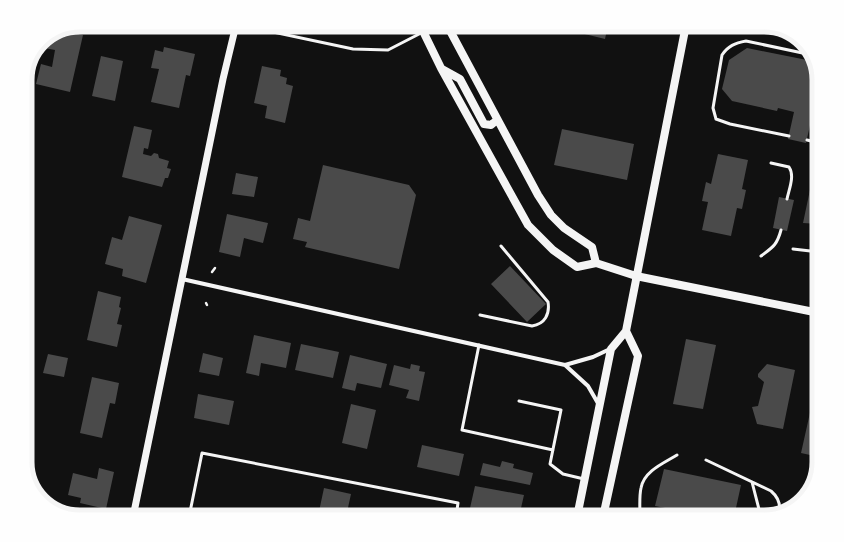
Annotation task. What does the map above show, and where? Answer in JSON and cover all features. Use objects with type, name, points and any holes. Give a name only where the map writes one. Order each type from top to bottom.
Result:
[{"type":"main road","points":[[424,32],[441,68],[528,225],[553,250],[577,267],[596,264],[636,276],[812,311]]},
{"type":"main road","points":[[451,32],[538,195],[551,215],[564,228],[592,247],[596,264]]},
{"type":"main road","points":[[578,510],[611,349],[626,330],[685,32]]},
{"type":"main road","points":[[441,68],[460,79],[484,124],[490,125],[497,120]]},
{"type":"main road","points":[[605,510],[638,356],[626,330]]},
{"type":"street","points":[[134,510],[223,79],[234,32]]},
{"type":"street","points":[[182,280],[565,365],[593,357],[611,349]]},
{"type":"street","points":[[565,365],[588,386],[599,406]]},
{"type":"lane","points":[[271,32],[352,50],[388,50],[416,32]]},
{"type":"lane","points":[[789,136],[730,124],[716,119],[713,108],[722,55],[726,49],[735,43],[746,41],[804,53]]},
{"type":"lane","points":[[807,140],[812,141]]},
{"type":"lane","points":[[771,163],[789,167],[790,169],[792,178],[787,199]]},
{"type":"lane","points":[[761,256],[775,246],[781,230]]},
{"type":"lane","points":[[480,315],[532,326],[544,321],[548,313],[548,302],[500,246]]},
{"type":"lane","points":[[793,249],[812,251]]},
{"type":"lane","points":[[479,345],[462,430],[553,450]]},
{"type":"lane","points":[[519,401],[561,410],[550,464],[563,474],[584,479]]},
{"type":"lane","points":[[190,510],[202,452],[458,503],[457,510]]},
{"type":"lane","points":[[640,510],[640,489],[644,479],[652,471],[677,455]]},
{"type":"lane","points":[[706,460],[771,491],[776,495],[779,502],[779,507]]},
{"type":"lane","points":[[752,482],[759,510]]},
{"type":"path","points":[[212,272],[215,268]]},
{"type":"building","points":[[72,32],[83,35],[70,92],[36,84],[41,64],[52,67],[55,50],[44,48],[56,38],[64,35]]},
{"type":"building","points":[[576,32],[606,32],[605,39]]},
{"type":"building","points":[[164,47],[195,54],[190,76],[186,75],[179,108],[151,102],[159,69],[151,68],[155,50],[163,52]]},
{"type":"building","points":[[747,48],[807,60],[812,74],[812,116],[810,115],[811,121],[806,143],[788,139],[794,112],[778,108],[777,111],[732,101],[722,89],[729,60]]},
{"type":"building","points":[[101,56],[123,61],[115,101],[92,96]]},
{"type":"building","points":[[262,66],[281,70],[280,76],[287,78],[286,84],[293,86],[285,123],[265,118],[267,106],[254,103]]},
{"type":"building","points":[[134,126],[152,130],[148,149],[144,148],[143,154],[151,156],[154,153],[158,154],[159,158],[169,161],[167,168],[171,169],[168,178],[165,178],[162,187],[122,177]]},
{"type":"building","points":[[562,129],[634,144],[627,180],[554,165]]},
{"type":"building","points":[[718,154],[748,160],[742,189],[746,190],[742,209],[737,208],[731,236],[702,230],[708,202],[702,201],[706,182],[711,184]]},
{"type":"building","points":[[323,165],[409,185],[416,195],[399,269],[305,247],[307,242],[293,239],[298,218],[310,221]]},
{"type":"building","points":[[236,173],[258,177],[254,197],[232,194]]},
{"type":"building","points":[[812,180],[812,224],[803,223]]},
{"type":"building","points":[[779,197],[794,200],[787,231],[773,228]]},
{"type":"building","points":[[227,214],[268,223],[263,243],[244,238],[240,257],[219,252]]},
{"type":"building","points":[[129,216],[162,225],[146,283],[122,276],[123,269],[105,264],[112,237],[122,240]]},
{"type":"building","points":[[510,266],[546,304],[527,322],[491,284]]},
{"type":"building","points":[[98,291],[121,297],[119,307],[121,308],[117,324],[122,325],[117,347],[87,340]]},
{"type":"building","points":[[254,335],[291,343],[286,368],[261,363],[259,376],[246,373]]},
{"type":"building","points":[[686,339],[716,345],[703,409],[673,404]]},
{"type":"building","points":[[301,344],[339,352],[333,378],[295,370]]},
{"type":"building","points":[[203,353],[223,358],[219,376],[199,372]]},
{"type":"building","points":[[48,354],[68,358],[64,377],[43,373]]},
{"type":"building","points":[[350,355],[387,364],[381,388],[357,383],[355,391],[342,388]]},
{"type":"building","points":[[411,364],[420,366],[419,371],[425,372],[419,401],[406,398],[409,390],[389,385],[394,365],[410,369]]},
{"type":"building","points":[[767,364],[795,370],[783,429],[757,424],[752,407],[758,406],[764,382],[758,377],[758,374]]},
{"type":"building","points":[[92,377],[119,383],[115,404],[110,403],[102,438],[80,433]]},
{"type":"building","points":[[198,394],[234,401],[229,425],[194,418]]},
{"type":"building","points":[[351,404],[376,410],[367,449],[342,443]]},
{"type":"building","points":[[812,404],[812,455],[801,453]]},
{"type":"building","points":[[422,445],[464,454],[459,476],[417,467]]},
{"type":"building","points":[[502,461],[514,464],[513,468],[533,473],[530,485],[480,475],[483,463],[500,467]]},
{"type":"building","points":[[99,468],[114,472],[106,509],[80,503],[81,498],[68,495],[73,473],[97,479]]},
{"type":"building","points":[[664,469],[741,485],[736,510],[675,510],[655,506]]},
{"type":"building","points":[[475,486],[524,495],[521,510],[481,510],[470,508]]},
{"type":"building","points":[[324,488],[351,494],[348,510],[319,510]]}]
